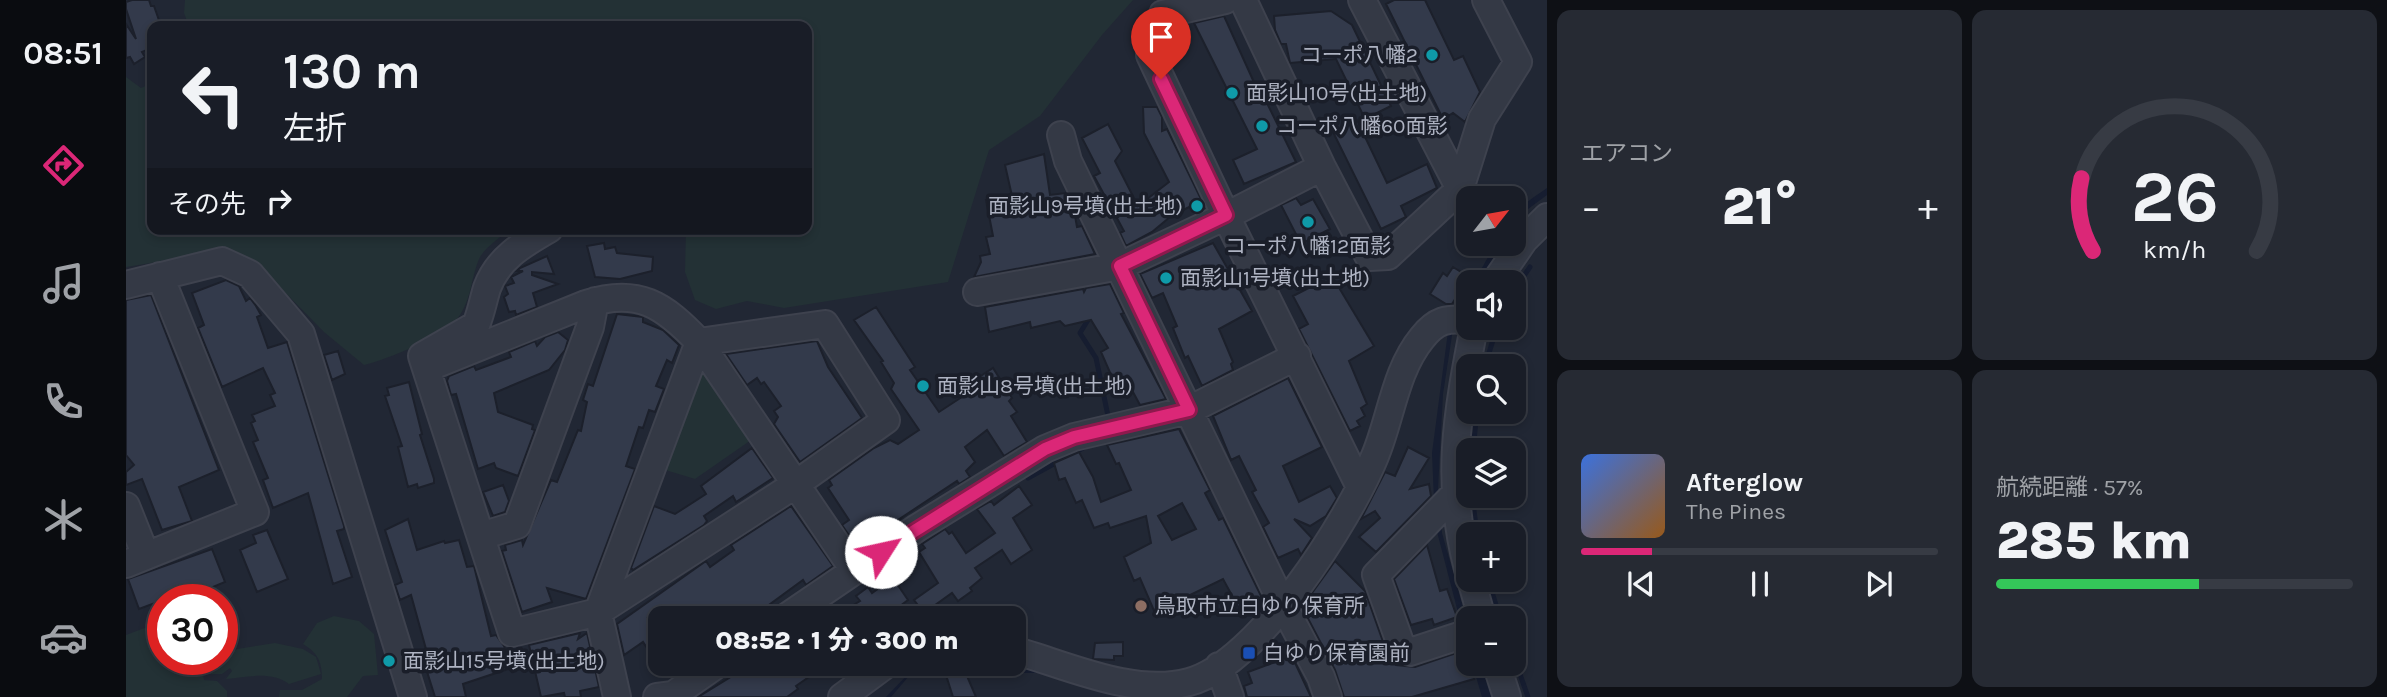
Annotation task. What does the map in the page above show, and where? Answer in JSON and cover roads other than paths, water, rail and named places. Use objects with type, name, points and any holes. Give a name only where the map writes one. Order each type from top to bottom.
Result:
[{"type":"street","points":[[1225,0],[1163,14],[1150,55],[1360,487]]},
{"type":"street","points":[[1243,0],[1322,167],[1369,257],[1388,256],[1456,193]]},
{"type":"street","points":[[1362,0],[1458,186]]},
{"type":"street","points":[[1461,186],[1482,119],[1518,62],[1486,0]]},
{"type":"street","points":[[1061,135],[1068,161],[1283,605],[1321,677],[1328,697]]},
{"type":"street","points":[[976,292],[1120,266],[1322,167]]},
{"type":"street","points":[[1503,270],[1524,240],[1547,217]]},
{"type":"street","points":[[539,235],[516,248],[497,268],[487,288],[476,325],[422,356],[512,633],[598,612],[796,484],[886,420],[825,324],[699,342]]},
{"type":"street","points":[[126,285],[222,261],[250,274],[301,334],[413,697]]},
{"type":"street","points":[[126,506],[136,560],[255,512],[160,276]]},
{"type":"street","points":[[427,368],[609,296],[653,303],[674,315],[699,342],[854,570]]},
{"type":"street","points":[[481,536],[517,525],[590,327],[595,301]]},
{"type":"street","points":[[1026,654],[1132,684],[1191,682],[1230,660],[1283,605],[1331,542],[1376,455],[1398,386],[1419,342],[1430,329],[1446,318],[1456,319]]},
{"type":"street","points":[[1456,438],[1456,421],[1472,340]]},
{"type":"street","points":[[617,697],[598,612],[699,342]]},
{"type":"street","points":[[802,606],[854,570],[1045,449],[1074,437],[1189,410],[1297,356]]},
{"type":"street","points":[[1456,493],[1376,575],[1401,645],[1410,652],[1456,638]]},
{"type":"street","points":[[1219,666],[1230,697]]},
{"type":"street","points":[[657,697],[673,695],[700,676]]},
{"type":"street","points":[[842,697],[870,676]]},
{"type":"street","points":[[1500,676],[1507,697]]},
{"type":"water","points":[[1547,188],[1547,195],[1526,211],[1526,204]]},
{"type":"water","points":[[1489,256],[1495,256],[1487,270],[1481,270]]},
{"type":"water","points":[[1456,312],[1443,394],[1438,489],[1442,533],[1456,583],[1456,592],[1459,592],[1463,606],[1456,606],[1435,524],[1432,453],[1449,324]]},
{"type":"water","points":[[1026,668],[1039,669],[1039,673],[1026,673]]},
{"type":"water","points":[[906,676],[909,676],[891,697],[886,697]]},
{"type":"water","points":[[1476,676],[1486,676],[1492,697],[1482,697]]},
{"type":"waterway","points":[[1526,273],[1530,267]]},
{"type":"waterway","points":[[1091,315],[1080,333],[1096,358],[1108,416]]},
{"type":"waterway","points":[[1489,354],[1493,340]]},
{"type":"waterway","points":[[1474,438],[1476,424]]},
{"type":"waterway","points":[[1028,478],[1083,448]]},
{"type":"waterway","points":[[1474,508],[1475,522]]},
{"type":"waterway","points":[[1492,592],[1496,606]]},
{"type":"waterway","points":[[1521,676],[1528,697]]},
{"type":"place","name":"コーポ八幡2","points":[[1432,55]]},
{"type":"place","name":"面影山10号(出土地)","points":[[1232,93]]},
{"type":"place","name":"コーポ八幡60面影","points":[[1262,126]]},
{"type":"place","name":"面影山9号墳(出土地)","points":[[1197,206]]},
{"type":"place","name":"コーポ八幡12面影","points":[[1308,222]]},
{"type":"place","name":"面影山1号墳(出土地)","points":[[1166,278]]},
{"type":"place","name":"面影山8号墳(出土地)","points":[[923,386]]},
{"type":"place","name":"鳥取市立白ゆり保育所","points":[[1141,606]]},
{"type":"place","name":"白ゆり保育園前","points":[[1249,653]]},
{"type":"place","name":"面影山15号墳(出土地)","points":[[389,661]]}]
